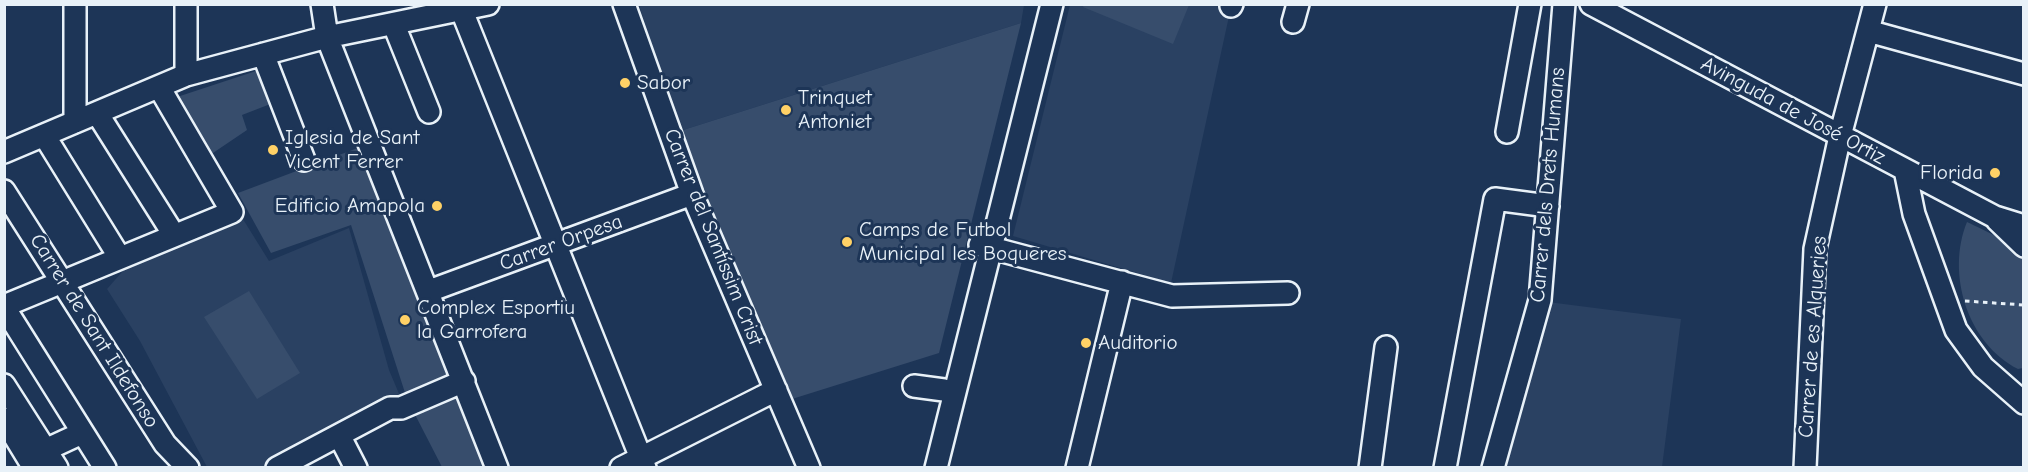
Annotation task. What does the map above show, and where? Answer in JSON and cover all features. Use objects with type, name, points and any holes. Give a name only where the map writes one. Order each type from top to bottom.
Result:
[{"type":"street","points":[[75,4],[75,122]]},
{"type":"street","points":[[186,4],[186,75]]},
{"type":"street","points":[[322,4],[327,37],[497,468]]},
{"type":"street","points":[[4,153],[186,75],[327,37],[488,4]]},
{"type":"street","name":"Carrer del Santíssim Crist","points":[[624,4],[692,194],[809,468]]},
{"type":"street","points":[[936,468],[1040,4]]},
{"type":"street","points":[[924,468],[1052,4]]},
{"type":"street","points":[[1507,132],[1530,4]]},
{"type":"street","name":"Carrer dels Drets Humans","points":[[1493,468],[1540,300],[1564,4]]},
{"type":"street","name":"Avinguda de José Ortiz","points":[[1591,4],[1995,218],[2024,246]]},
{"type":"street","name":"Carrer de es Alqueries","points":[[1805,468],[1815,249],[1840,136],[1875,4]]},
{"type":"street","points":[[462,8],[643,462]]},
{"type":"street","points":[[394,25],[429,112]]},
{"type":"street","points":[[1868,32],[2024,74]]},
{"type":"street","points":[[263,54],[304,159]]},
{"type":"street","points":[[105,468],[4,306],[120,258],[169,226],[232,212],[159,87]]},
{"type":"street","points":[[97,113],[169,226]]},
{"type":"street","points":[[44,135],[120,258]]},
{"type":"street","points":[[1905,170],[1914,214],[1956,330],[1983,367],[2024,404]]},
{"type":"street","name":"Carrer de Sant Ildefonso","points":[[4,191],[165,444],[188,468]]},
{"type":"street","name":"Carrer Orpesa","points":[[429,291],[692,194]]},
{"type":"street","points":[[1445,468],[1495,199],[1548,206]]},
{"type":"street","name":"Avinguda de José Ortiz","points":[[1995,218],[2022,223]]},
{"type":"street","points":[[986,247],[1172,296],[1288,293]]},
{"type":"street","points":[[1077,468],[1122,282]]},
{"type":"street","points":[[1370,468],[1386,347]]},
{"type":"street","points":[[277,468],[390,408],[401,408],[464,381]]},
{"type":"street","points":[[4,384],[42,461]]},
{"type":"street","points":[[914,386],[944,390]]},
{"type":"street","points":[[621,468],[643,462],[776,390]]},
{"type":"street","points":[[4,419],[42,461]]},
{"type":"street","points":[[42,461],[82,434]]},
{"type":"street","points":[[339,435],[356,468]]},
{"type":"path","points":[[1945,300],[2024,305]]},
{"type":"shaded area","points":[[1084,4],[1189,5],[1173,44],[1083,7]]},
{"type":"shaded area","points":[[1224,4],[1231,7],[1171,283],[1013,236],[1070,5]]},
{"type":"shaded area","points":[[639,5],[1024,5],[1021,23],[680,131]]},
{"type":"shaded area","name":"Camps de Futbol Municipal les Boqueres","points":[[1021,23],[939,353],[792,399],[680,131]]},
{"type":"shaded area","points":[[259,70],[273,103],[242,115],[247,130],[210,155],[177,97]]},
{"type":"shaded area","name":"Complex Esportiu la Garrofera","points":[[363,146],[488,467],[442,467],[407,399],[351,225],[271,253],[238,193]]},
{"type":"shaded area","points":[[241,216],[269,261],[349,228],[389,370],[405,408],[290,467],[207,467],[140,341],[107,289],[130,263]]},
{"type":"shaded area","points":[[1967,222],[2006,242],[2023,260],[2023,368],[2018,369],[2000,357],[1986,342],[1974,325],[1966,305],[1960,284],[1959,263],[1961,242]]},
{"type":"shaded area","points":[[249,291],[300,373],[257,399],[204,317]]},
{"type":"shaded area","points":[[1548,302],[1681,319],[1662,467],[1504,468]]},
{"type":"place","name":"Sabor","points":[[625,83]]},
{"type":"place","name":"Trinquet Antoniet","points":[[786,110]]},
{"type":"place","name":"Iglesia de Sant Vicent Ferrer","points":[[273,150]]},
{"type":"place","name":"Florida","points":[[1995,173]]},
{"type":"place","name":"Edificio Amapola","points":[[437,206]]},
{"type":"place","name":"Camps de Futbol Municipal les Boqueres","points":[[847,242]]},
{"type":"place","name":"Complex Esportiu la Garrofera","points":[[405,320]]},
{"type":"place","name":"Auditorio","points":[[1086,343]]}]
